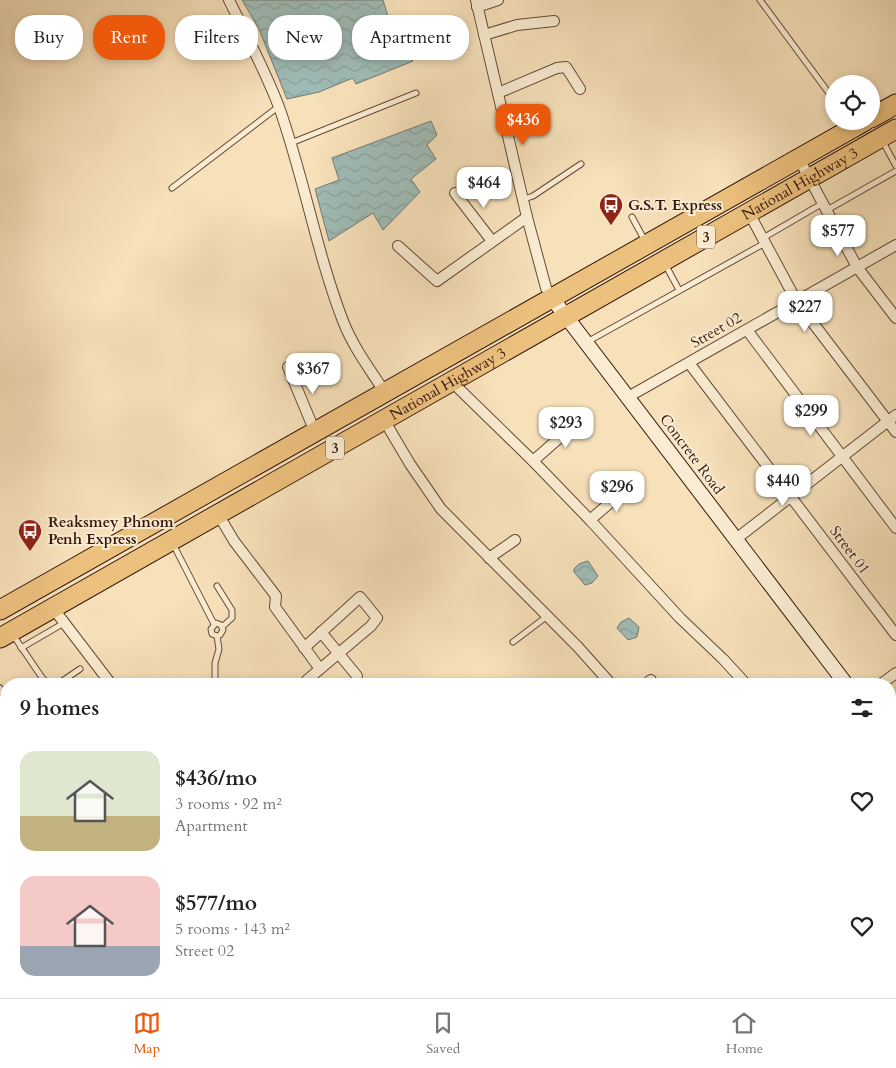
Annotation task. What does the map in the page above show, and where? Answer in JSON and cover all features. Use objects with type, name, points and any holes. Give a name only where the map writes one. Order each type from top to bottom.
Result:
[{"type":"highway","points":[[880,113],[896,104]]},
{"type":"highway","name":"National Highway 3","points":[[5,635],[51,619],[166,530],[315,432],[799,159],[846,130]]},
{"type":"highway","name":"National Highway 3","points":[[0,610],[166,530],[218,514],[888,134]]},
{"type":"street","points":[[229,0],[265,73],[279,107],[331,285],[344,322],[356,348],[385,393]]},
{"type":"street","points":[[498,0],[476,4],[527,216],[546,288],[552,298]]},
{"type":"street","points":[[484,35],[517,26],[554,21]]},
{"type":"street","points":[[498,94],[557,68],[566,67],[580,90]]},
{"type":"street","points":[[799,159],[858,267],[896,318]]},
{"type":"street","points":[[455,193],[492,241]]},
{"type":"street","points":[[749,213],[797,302],[892,418],[896,432]]},
{"type":"street","points":[[398,246],[437,282],[527,216]]},
{"type":"street","name":"Street 02","points":[[628,397],[896,245]]},
{"type":"street","name":"Concrete Road","points":[[552,298],[841,678]]},
{"type":"street","points":[[747,330],[896,528]]},
{"type":"street","name":"Street 01","points":[[689,362],[896,635]]},
{"type":"street","points":[[288,367],[315,432]]},
{"type":"street","points":[[452,382],[533,461],[680,618],[740,678]]},
{"type":"street","points":[[533,461],[582,418]]},
{"type":"street","points":[[736,539],[892,418]]},
{"type":"street","points":[[384,420],[410,464],[441,509],[546,617],[578,647],[606,678]]},
{"type":"street","points":[[590,520],[627,488]]},
{"type":"street","points":[[218,514],[234,540],[276,596],[274,607],[320,669]]},
{"type":"street","points":[[489,558],[515,540]]},
{"type":"street","points":[[304,648],[360,597],[377,618],[371,626],[309,678]]},
{"type":"street","points":[[51,619],[105,678]]},
{"type":"street","points":[[321,632],[357,676]]},
{"type":"lane","points":[[760,0],[825,88]]},
{"type":"lane","points":[[291,144],[416,92]]},
{"type":"lane","points":[[172,188],[279,107]]},
{"type":"lane","points":[[888,134],[896,166]]},
{"type":"lane","points":[[524,199],[533,196],[581,164]]},
{"type":"lane","points":[[586,343],[825,206],[896,171]]},
{"type":"lane","points":[[632,217],[647,244]]},
{"type":"lane","points":[[664,261],[679,290]]},
{"type":"lane","points":[[166,530],[214,624]]},
{"type":"lane","points":[[217,586],[232,610],[232,618],[222,627],[222,633],[217,636]]},
{"type":"lane","points":[[513,642],[546,617]]},
{"type":"lane","points":[[22,648],[51,619]]},
{"type":"lane","points":[[214,624],[219,624],[222,627]]},
{"type":"lane","points":[[214,624],[211,631],[217,636],[219,649],[215,663],[215,678]]},
{"type":"lane","points":[[5,635],[22,648],[43,678]]},
{"type":"lane","points":[[67,678],[80,669]]},
{"type":"water","points":[[242,0],[383,0],[388,15],[352,15],[352,60],[413,61],[356,84],[353,78],[319,92],[287,99],[271,60],[342,60],[342,15],[268,15],[268,52],[258,27],[258,15],[251,15]]},
{"type":"water","points":[[431,121],[437,135],[427,145],[436,159],[411,179],[420,192],[383,230],[373,213],[329,241],[315,189],[339,180],[332,158]]},
{"type":"water","points":[[588,561],[598,576],[592,583],[585,585],[574,572],[574,569],[579,564]]},
{"type":"water","points":[[629,618],[639,627],[637,637],[628,640],[617,628],[621,622]]},
{"type":"place","name":"G.S.T. Express","points":[[611,226]]},
{"type":"place","name":"Reaksmey Phnom Penh Express","points":[[30,552]]}]
